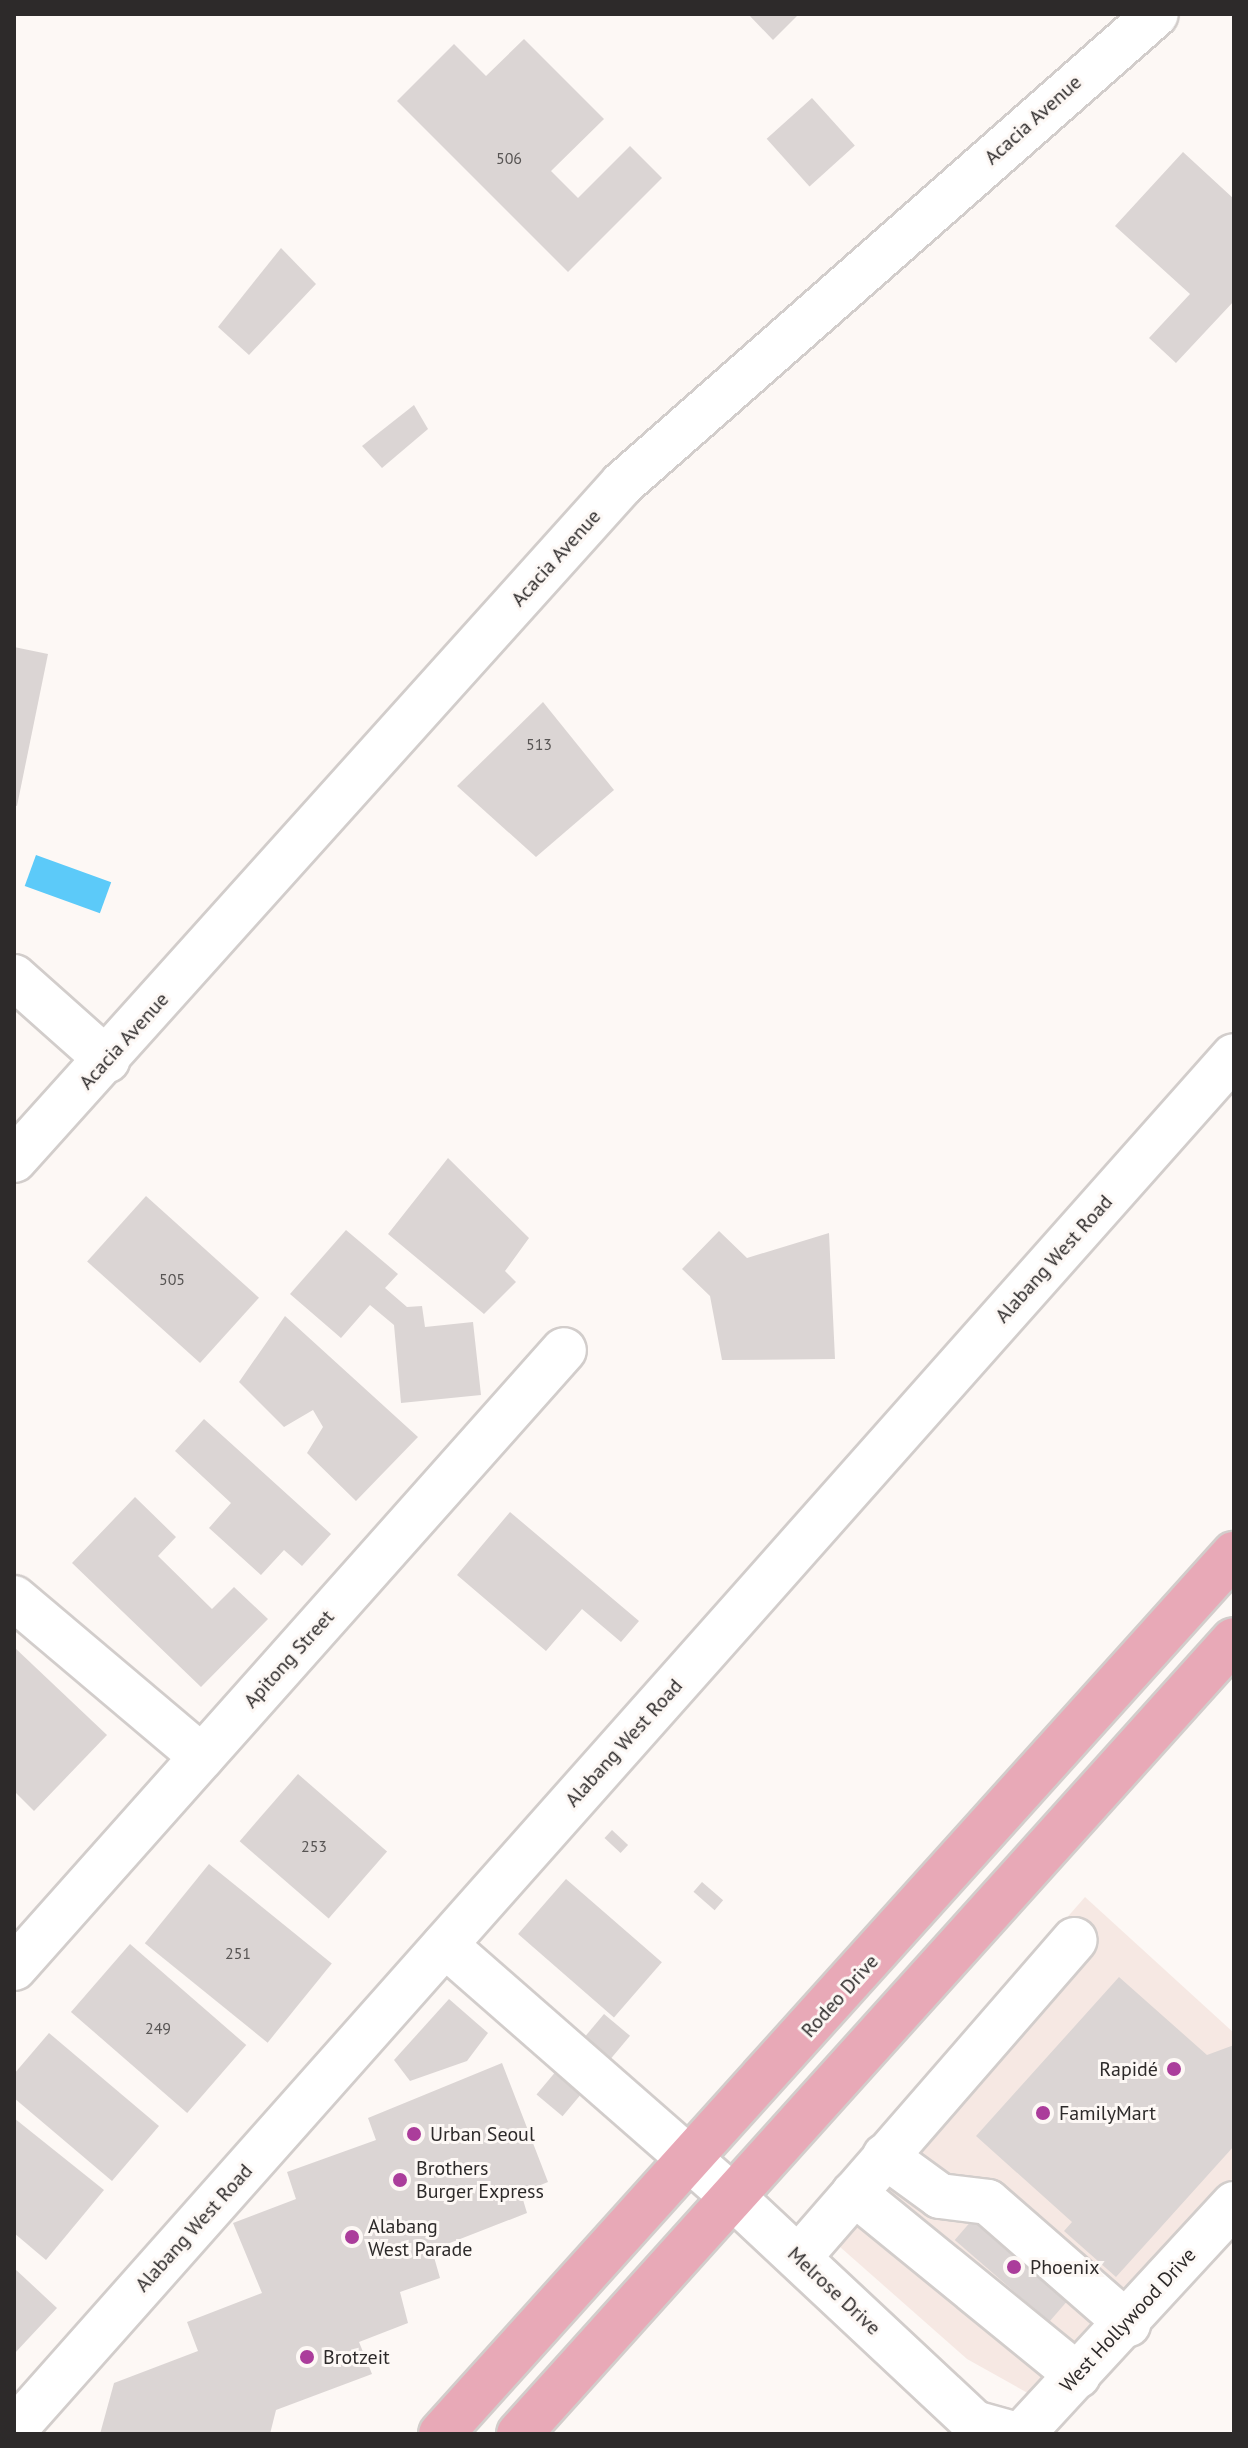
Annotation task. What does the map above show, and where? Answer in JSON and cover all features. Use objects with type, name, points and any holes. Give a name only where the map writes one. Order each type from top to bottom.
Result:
[{"type":"main road","name":"Rodeo Drive","points":[[441,2434],[689,2164],[1234,1554]]},
{"type":"main road","points":[[519,2434],[735,2199],[1234,1640]]},
{"type":"street","name":"Acacia Avenue","points":[[14,1160],[622,484],[1156,14]]},
{"type":"street","points":[[14,977],[107,1060]]},
{"type":"street","name":"Alabang West Road","points":[[14,2430],[1234,1056]]},
{"type":"street","name":"Apitong Street","points":[[14,1968],[564,1350]]},
{"type":"street","points":[[14,1598],[202,1757]]},
{"type":"street","points":[[799,2257],[1075,1940]]},
{"type":"street","name":"Melrose Drive","points":[[445,1945],[689,2164],[735,2199],[988,2430]]},
{"type":"street","points":[[885,2156],[940,2196],[988,2202],[1128,2324]]},
{"type":"street","points":[[854,2193],[1078,2376]]},
{"type":"street","name":"West Hollywood Drive","points":[[1022,2434],[1128,2324],[1234,2204]]},
{"type":"shaded area","points":[[1085,1897],[1234,2033],[1234,2177],[1033,2396],[967,2359],[814,2224],[915,2091]]},
{"type":"water","points":[[36,855],[111,882],[100,913],[25,886]]},
{"type":"building","points":[[748,14],[799,14],[773,40]]},
{"type":"building","points":[[524,39],[604,119],[551,171],[578,198],[630,146],[662,178],[568,272],[397,101],[454,44],[486,76]]},
{"type":"building","points":[[812,98],[855,146],[809,186],[767,139]]},
{"type":"building","points":[[1183,152],[1234,199],[1234,301],[1176,363],[1149,338],[1190,294],[1115,226]]},
{"type":"building","points":[[281,248],[316,284],[249,355],[218,327]]},
{"type":"building","points":[[414,405],[428,429],[382,468],[362,446]]},
{"type":"building","points":[[14,647],[48,654],[17,806],[14,805]]},
{"type":"building","points":[[543,702],[614,790],[536,857],[457,786]]},
{"type":"building","points":[[448,1158],[529,1238],[505,1271],[516,1282],[484,1314],[388,1234]]},
{"type":"building","points":[[146,1196],[259,1298],[200,1363],[87,1261]]},
{"type":"building","points":[[346,1230],[398,1274],[385,1288],[407,1307],[422,1306],[425,1327],[473,1322],[481,1395],[401,1403],[394,1325],[370,1305],[341,1338],[290,1294]]},
{"type":"building","points":[[719,1231],[747,1258],[829,1233],[835,1359],[722,1360],[710,1296],[682,1269]]},
{"type":"building","points":[[285,1316],[418,1437],[356,1501],[307,1453],[323,1427],[313,1410],[284,1427],[239,1382]]},
{"type":"building","points":[[204,1419],[331,1534],[302,1566],[284,1550],[261,1575],[209,1528],[231,1503],[175,1451]]},
{"type":"building","points":[[135,1497],[176,1537],[158,1556],[212,1609],[234,1587],[268,1619],[201,1687],[72,1563]]},
{"type":"building","points":[[510,1512],[639,1621],[621,1642],[582,1609],[546,1651],[457,1575]]},
{"type":"building","points":[[14,1647],[107,1735],[34,1811],[14,1791]]},
{"type":"building","points":[[298,1774],[387,1851],[329,1919],[240,1841]]},
{"type":"building","points":[[612,1830],[628,1845],[621,1853],[604,1838]]},
{"type":"building","points":[[209,1864],[332,1963],[268,2043],[145,1943]]},
{"type":"building","points":[[566,1879],[662,1962],[614,2017],[518,1934]]},
{"type":"building","points":[[702,1882],[723,1900],[715,1910],[693,1892]]},
{"type":"building","points":[[130,1944],[246,2045],[187,2113],[71,2012]]},
{"type":"building","points":[[1119,1977],[1207,2055],[1234,2045],[1234,2146],[1116,2277],[1064,2231],[1072,2222],[976,2136]]},
{"type":"building","points":[[449,1999],[488,2033],[467,2061],[410,2081],[394,2060]]},
{"type":"building","points":[[604,2014],[630,2036],[563,2116],[537,2094]]},
{"type":"building","points":[[49,2033],[159,2126],[112,2181],[14,2098],[14,2074]]},
{"type":"building","name":"Alabang West Parade","points":[[502,2063],[548,2182],[521,2193],[527,2213],[432,2250],[440,2278],[400,2292],[408,2323],[359,2342],[372,2374],[276,2410],[270,2434],[100,2434],[114,2383],[198,2351],[187,2322],[262,2293],[233,2223],[296,2199],[287,2172],[376,2140],[368,2118]]},
{"type":"building","points":[[14,2118],[104,2190],[46,2260],[14,2233]]},
{"type":"building","name":"Phoenix","points":[[979,2212],[1073,2294],[1049,2322],[955,2240]]},
{"type":"building","points":[[14,2268],[57,2308],[14,2354]]},
{"type":"place","name":"Rapidé","points":[[1174,2069]]},
{"type":"place","name":"FamilyMart","points":[[1043,2113]]},
{"type":"place","name":"Urban Seoul","points":[[414,2134]]},
{"type":"place","name":"Brothers Burger Express","points":[[400,2180]]},
{"type":"place","name":"Alabang West Parade","points":[[352,2237]]},
{"type":"place","name":"Phoenix","points":[[1014,2267]]},
{"type":"place","name":"Brotzeit","points":[[307,2357]]}]
